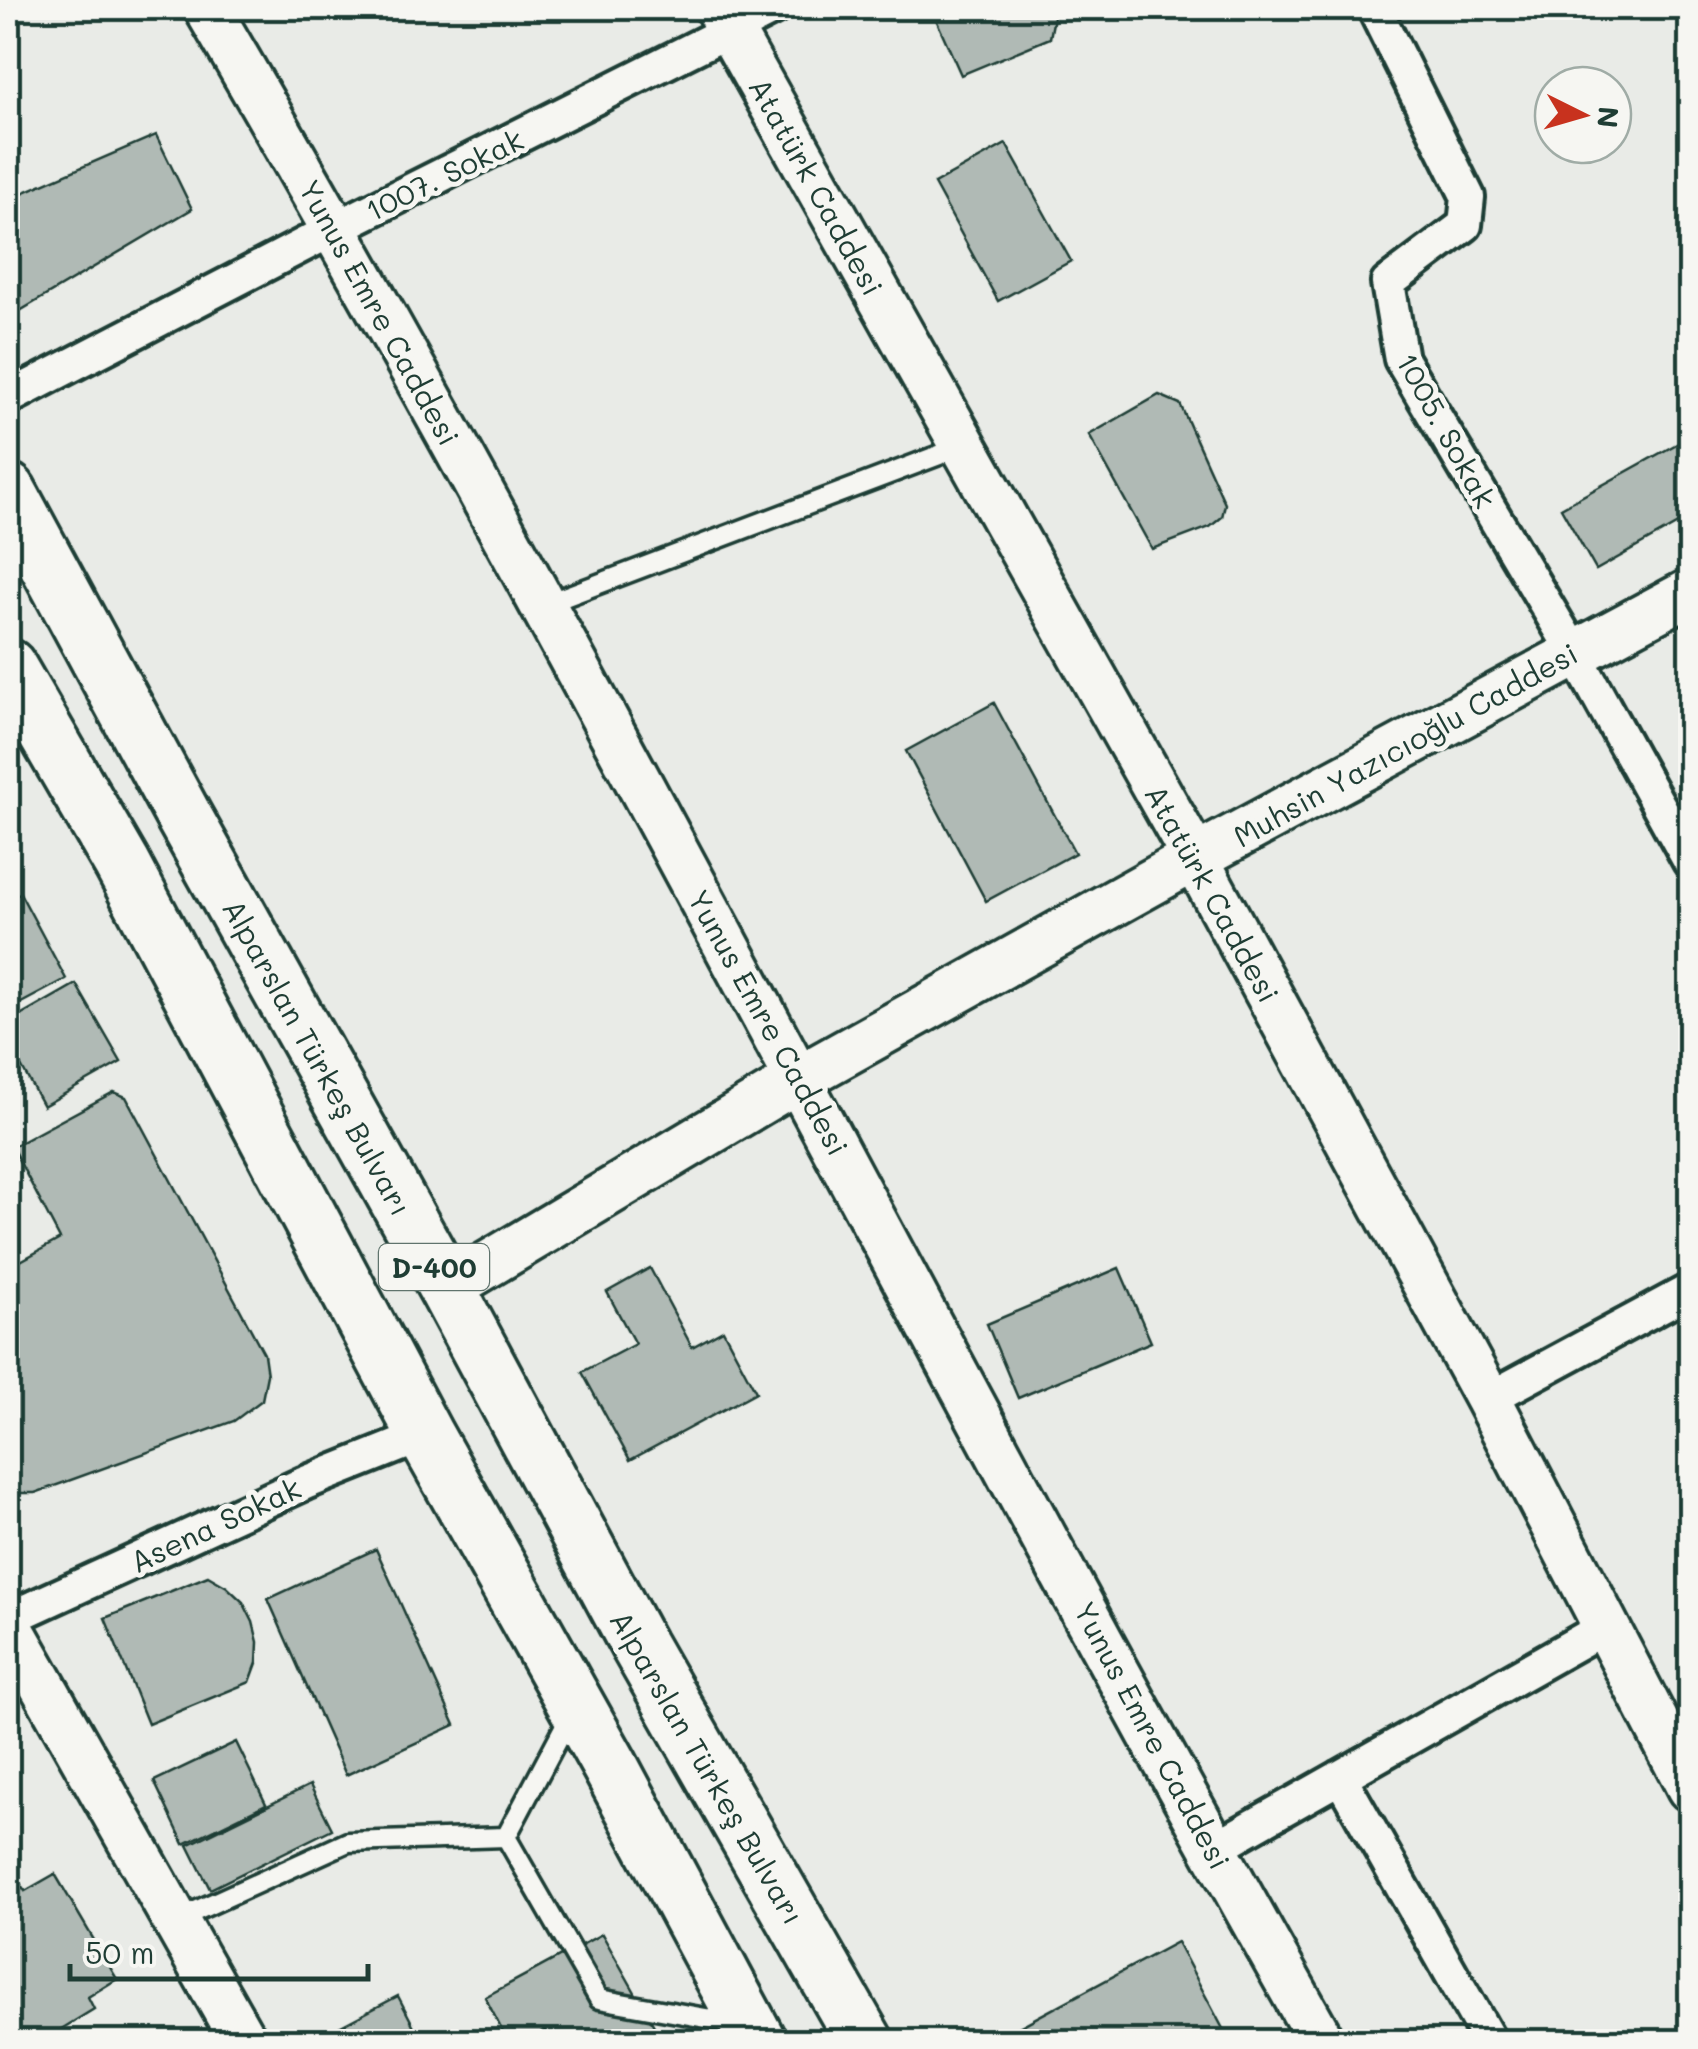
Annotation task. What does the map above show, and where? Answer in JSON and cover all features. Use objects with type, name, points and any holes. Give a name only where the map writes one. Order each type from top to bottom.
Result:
[{"type":"highway","name":"Alparslan Türkeş Bulvarı","points":[[8,491],[639,1646],[864,2042]]},
{"type":"highway","name":"D-400","points":[[8,668],[122,864],[425,1434],[754,2033]]},
{"type":"street","name":"Yunus Emre Caddesi","points":[[207,8],[336,228],[800,1078],[1213,1849],[1322,2042]]},
{"type":"street","name":"1007. Sokak","points":[[8,398],[724,20],[774,8]]},
{"type":"street","name":"1005. Sokak","points":[[1374,8],[1468,197],[1464,225],[1388,284],[1401,359],[1574,652],[1690,862]]},
{"type":"street","name":"Atatürk Caddesi","points":[[724,20],[1195,858],[1488,1399],[1690,1788]]},
{"type":"street","name":"Muhsin Yazıcıoğlu Caddesi","points":[[446,1289],[800,1078],[1195,858],[1690,592]]},
{"type":"street","points":[[1488,1399],[1690,1290]]},
{"type":"street","name":"Asena Sokak","points":[[8,1622],[305,1483],[425,1434]]},
{"type":"street","points":[[8,1622],[244,2042]]},
{"type":"street","points":[[1213,1849],[1607,1626]]},
{"type":"street","points":[[1340,1777],[1490,2042]]},
{"type":"lane","points":[[542,606],[963,446]]},
{"type":"lane","points":[[506,1837],[576,1704]]},
{"type":"lane","points":[[175,1920],[348,1842],[506,1837]]},
{"type":"lane","points":[[506,1837],[599,1999],[754,2033]]},
{"type":"building","points":[[931,8],[1050,8],[1054,17],[1050,38],[961,75]]},
{"type":"building","points":[[156,135],[192,209],[8,318],[8,199]]},
{"type":"building","points":[[1006,144],[1071,261],[998,301],[934,184]]},
{"type":"building","points":[[1159,395],[1180,404],[1225,504],[1222,517],[1210,527],[1152,549],[1089,435]]},
{"type":"building","points":[[1684,440],[1690,453],[1690,517],[1596,570],[1561,508]]},
{"type":"building","points":[[994,703],[1075,853],[986,901],[906,751]]},
{"type":"building","points":[[20,893],[66,979],[8,1010],[8,900]]},
{"type":"building","points":[[76,984],[121,1062],[43,1106],[8,1042],[8,1023]]},
{"type":"building","points":[[114,1092],[126,1097],[264,1354],[267,1375],[262,1400],[234,1421],[35,1493],[16,1493],[8,1484],[8,1268],[60,1239],[12,1147]]},
{"type":"building","points":[[650,1268],[692,1347],[723,1330],[756,1392],[630,1460],[582,1372],[635,1344],[607,1292]]},
{"type":"building","points":[[1119,1268],[1151,1342],[1018,1398],[987,1324]]},
{"type":"building","points":[[376,1549],[455,1725],[346,1775],[268,1599]]},
{"type":"building","points":[[208,1576],[243,1602],[253,1622],[258,1642],[257,1663],[250,1682],[148,1724],[105,1618]]},
{"type":"building","points":[[236,1742],[266,1804],[184,1844],[154,1781]]},
{"type":"building","points":[[310,1785],[332,1829],[210,1889],[188,1845]]},
{"type":"building","points":[[55,1874],[117,1979],[88,1997],[94,2009],[40,2042],[24,2042],[8,2014],[8,1882],[16,1877],[25,1891]]},
{"type":"building","points":[[602,1934],[663,2042],[551,2042],[545,2031],[519,2042],[508,2042],[485,1997]]},
{"type":"building","points":[[1177,1942],[1230,2042],[991,2042]]},
{"type":"building","points":[[398,1996],[422,2042],[325,2042],[322,2036]]}]
